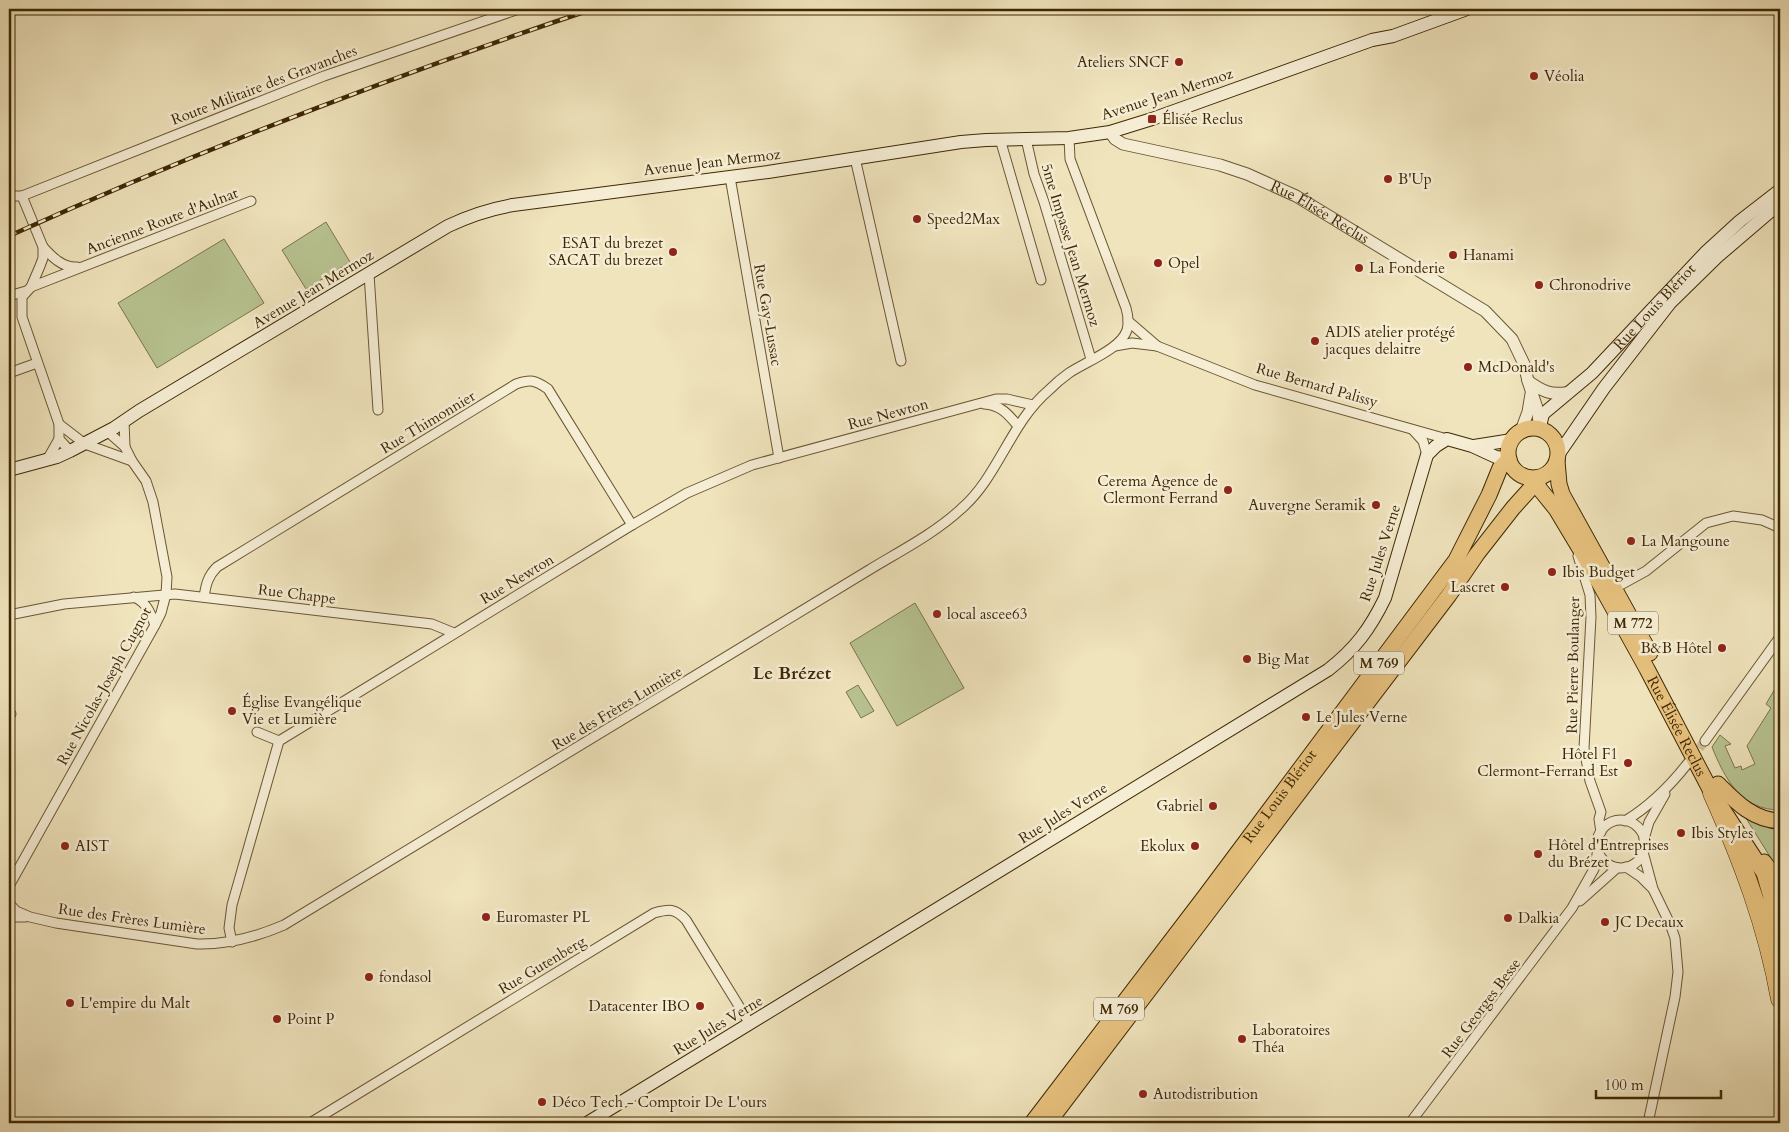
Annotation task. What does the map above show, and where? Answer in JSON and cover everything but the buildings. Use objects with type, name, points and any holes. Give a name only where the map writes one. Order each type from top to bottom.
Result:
[{"type":"highway","points":[[1715,788],[1758,906],[1780,999]]},
{"type":"main road","name":"Avenue Jean Mermoz","points":[[9,470],[70,452],[108,432],[448,226],[490,209],[730,177],[961,142],[1000,139],[1069,138],[1110,132],[1152,119],[1372,40],[1393,36],[1467,9]]},
{"type":"main road","name":"Rue Louis Blériot","points":[[1540,429],[1543,414],[1592,373],[1705,252],[1740,221],[1780,190]]},
{"type":"main road","name":"Rue Louis Blériot","points":[[1558,458],[1604,388],[1670,303],[1717,257],[1780,202]]},
{"type":"main road","points":[[1530,429],[1540,429],[1556,442],[1558,458],[1552,471],[1533,478],[1517,472],[1509,459],[1509,449],[1517,436],[1530,429]]},
{"type":"main road","name":"Rue Bernard Palissy","points":[[1472,446],[1517,436]]},
{"type":"main road","points":[[1427,455],[1447,439]]},
{"type":"main road","name":"Rue Bernard Palissy","points":[[1447,439],[1472,446],[1496,457],[1509,459]]},
{"type":"main road","points":[[1485,452],[1491,468],[1492,478],[1489,495]]},
{"type":"main road","name":"Rue Jules Verne","points":[[587,1123],[1306,685],[1346,655],[1362,638],[1385,598],[1427,455]]},
{"type":"main road","name":"Rue Élisée Reclus","points":[[1558,458],[1559,484],[1562,494],[1615,588],[1715,788],[1770,870],[1780,879]]},
{"type":"main road","name":"Rue Louis Blériot","points":[[1032,1123],[1206,895],[1456,560],[1489,495],[1500,468],[1509,459]]},
{"type":"main road","name":"Rue Louis Blériot","points":[[1048,1123],[1449,595],[1478,554],[1513,508],[1531,488],[1533,478]]},
{"type":"main road","name":"Rue Élisée Reclus","points":[[1533,478],[1560,515],[1767,881],[1776,892],[1770,904],[1770,912],[1780,926]]},
{"type":"main road","points":[[1478,554],[1519,508],[1531,500],[1537,499],[1560,515]]},
{"type":"main road","points":[[1715,788],[1749,812],[1780,821]]},
{"type":"street","name":"Route Militaire des Gravanches","points":[[22,196],[324,76],[519,9]]},
{"type":"street","name":"Rue Élisée Reclus","points":[[1110,132],[1115,139],[1123,144],[1220,165],[1247,174],[1296,196],[1485,311],[1512,339],[1524,364],[1538,411],[1540,429]]},
{"type":"street","points":[[1069,138],[1070,159],[1126,308],[1128,321]]},
{"type":"street","points":[[1000,139],[1041,280]]},
{"type":"street","name":"5me Impasse Jean Mermoz","points":[[1026,139],[1034,174],[1091,359]]},
{"type":"street","points":[[855,158],[901,361]]},
{"type":"street","name":"Rue Gay-Lussac","points":[[730,177],[779,458]]},
{"type":"street","points":[[9,196],[22,196],[42,244],[43,258],[29,289],[22,297],[22,317],[59,424],[60,439],[70,452]]},
{"type":"street","name":"Ancienne Route d'Aulnat","points":[[9,296],[251,201]]},
{"type":"street","name":"Ancienne Route d'Aulnat","points":[[42,244],[48,253],[65,265],[73,267],[82,266]]},
{"type":"street","points":[[369,274],[378,410]]},
{"type":"street","name":"Rue Bernard Palissy","points":[[1128,321],[1158,346]]},
{"type":"street","name":"Rue des Frères Lumière","points":[[9,917],[30,917],[178,943],[211,945],[261,935],[284,926],[952,518],[974,497],[987,479],[1018,426],[1033,405],[1069,373],[1120,340],[1127,331],[1128,321]]},
{"type":"street","name":"Rue Bernard Palissy","points":[[1112,346],[1132,343],[1158,346],[1255,385],[1447,439]]},
{"type":"street","points":[[9,373],[37,363]]},
{"type":"street","name":"Rue Thimonnier","points":[[204,597],[210,574],[217,567],[516,384],[528,380],[539,382],[548,389],[632,525]]},
{"type":"street","points":[[1530,386],[1546,393],[1569,392]]},
{"type":"street","name":"Rue Élisée Reclus","points":[[1517,436],[1528,412],[1530,386]]},
{"type":"street","name":"Rue Newton","points":[[279,742],[632,525],[687,493],[720,477],[752,465],[1002,398],[1033,405]]},
{"type":"street","name":"Rue Newton","points":[[979,404],[992,404],[1000,407],[1018,426]]},
{"type":"street","name":"Rue Nicolas-Joseph Cugnot","points":[[124,421],[125,447]]},
{"type":"street","points":[[59,424],[85,444],[132,461]]},
{"type":"street","points":[[1412,429],[1423,441],[1427,455]]},
{"type":"street","name":"Rue Nicolas-Joseph Cugnot","points":[[9,886],[155,625],[161,613],[166,594],[167,577],[153,502],[146,481],[125,447],[108,432]]},
{"type":"street","points":[[47,460],[60,439]]},
{"type":"street","name":"Rue Pierre Boulanger","points":[[1560,515],[1580,561],[1590,595],[1591,617],[1584,748],[1590,781],[1601,812],[1601,832]]},
{"type":"street","points":[[1615,588],[1646,571],[1706,523],[1734,516],[1762,520],[1780,528]]},
{"type":"street","name":"Rue Chappe","points":[[9,615],[64,604],[175,594],[432,624],[454,633]]},
{"type":"street","points":[[134,597],[143,602],[149,610],[155,625]]},
{"type":"street","points":[[1705,741],[1780,636]]},
{"type":"street","points":[[232,942],[230,928],[232,904],[279,742],[257,732]]},
{"type":"street","points":[[1648,1123],[1675,997],[1678,972],[1675,938],[1653,889],[1644,852],[1644,839],[1649,822],[1669,787],[1688,763]]},
{"type":"street","points":[[1653,889],[1641,877],[1604,862],[1598,850],[1597,840],[1607,825],[1639,813],[1669,787]]},
{"type":"street","points":[[1601,812],[1637,827],[1644,839]]},
{"type":"street","name":"Rue Georges Besse","points":[[1410,1123],[1572,908],[1594,869],[1598,850]]},
{"type":"street","points":[[1622,868],[1635,864],[1644,852]]},
{"type":"street","name":"Rue Georges Besse","points":[[1572,908],[1622,868]]},
{"type":"street","name":"Rue des Frères Lumière","points":[[9,903],[16,911],[30,917]]},
{"type":"street","name":"Rue Gutenberg","points":[[310,1123],[654,914],[668,909],[679,913],[686,920],[750,1024]]},
{"type":"green space","points":[[326,222],[350,262],[306,289],[282,250]]},
{"type":"green space","points":[[224,239],[264,303],[157,368],[118,303]]},
{"type":"green space","points":[[915,603],[964,688],[897,726],[850,643]]},
{"type":"green space","points":[[1779,682],[1780,810],[1766,809],[1755,805],[1736,791],[1712,747],[1720,735],[1731,744],[1725,746],[1735,768],[1741,766],[1742,770],[1755,764],[1747,746],[1771,708],[1766,704]]},
{"type":"green space","points":[[858,685],[874,711],[861,718],[846,692]]},
{"type":"green space","points":[[1744,815],[1780,826],[1780,871],[1779,871]]},
{"type":"tunnel","points":[[1691,759],[1705,741]]},
{"type":"railway","points":[[9,236],[81,204],[298,115],[445,60],[593,9]]},
{"type":"place","name":"Ateliers SNCF","points":[[1179,62]]},
{"type":"place","name":"Véolia","points":[[1534,76]]},
{"type":"place","name":"Élisée Reclus","points":[[1152,119]]},
{"type":"place","name":"B'Up","points":[[1388,179]]},
{"type":"place","name":"Speed2Max","points":[[917,219]]},
{"type":"place","name":"ESAT du brezet SACAT du brezet","points":[[673,252]]},
{"type":"place","name":"Hanami","points":[[1453,255]]},
{"type":"place","name":"Opel","points":[[1158,263]]},
{"type":"place","name":"La Fonderie","points":[[1359,268]]},
{"type":"place","name":"Chronodrive","points":[[1539,285]]},
{"type":"place","name":"ADIS atelier protégé jacques delaitre","points":[[1315,341]]},
{"type":"place","name":"McDonald's","points":[[1468,367]]},
{"type":"place","name":"Cerema Agence de Clermont Ferrand","points":[[1228,490]]},
{"type":"place","name":"Auvergne Seramik","points":[[1376,505]]},
{"type":"place","name":"La Mangoune","points":[[1631,541]]},
{"type":"place","name":"Ibis Budget","points":[[1552,572]]},
{"type":"place","name":"Lascret","points":[[1505,587]]},
{"type":"place","name":"local ascee63","points":[[937,614]]},
{"type":"place","name":"B&B Hôtel","points":[[1722,648]]},
{"type":"place","name":"Big Mat","points":[[1247,659]]},
{"type":"place","name":"Église Evangélique Vie et Lumière","points":[[232,711]]},
{"type":"place","name":"Le Jules Verne","points":[[1306,717]]},
{"type":"place","name":"Hôtel F1 Clermont-Ferrand Est","points":[[1628,763]]},
{"type":"place","name":"Gabriel","points":[[1213,806]]},
{"type":"place","name":"Ibis Styles","points":[[1681,833]]},
{"type":"place","name":"AIST","points":[[65,846]]},
{"type":"place","name":"Ekolux","points":[[1195,846]]},
{"type":"place","name":"Hôtel d'Entreprises du Brézet","points":[[1538,854]]},
{"type":"place","name":"Euromaster PL","points":[[486,917]]},
{"type":"place","name":"Dalkia","points":[[1508,918]]},
{"type":"place","name":"JC Decaux","points":[[1605,922]]},
{"type":"place","name":"fondasol","points":[[369,977]]},
{"type":"place","name":"L'empire du Malt","points":[[70,1003]]},
{"type":"place","name":"Datacenter IBO","points":[[700,1006]]},
{"type":"place","name":"Point P","points":[[277,1019]]},
{"type":"place","name":"Laboratoires Théa","points":[[1242,1039]]},
{"type":"place","name":"Autodistribution","points":[[1143,1094]]},
{"type":"place","name":"Déco Tech - Comptoir De L'ours","points":[[542,1102]]},
{"type":"district","name":"Le Brézet","points":[[792,673]]}]
